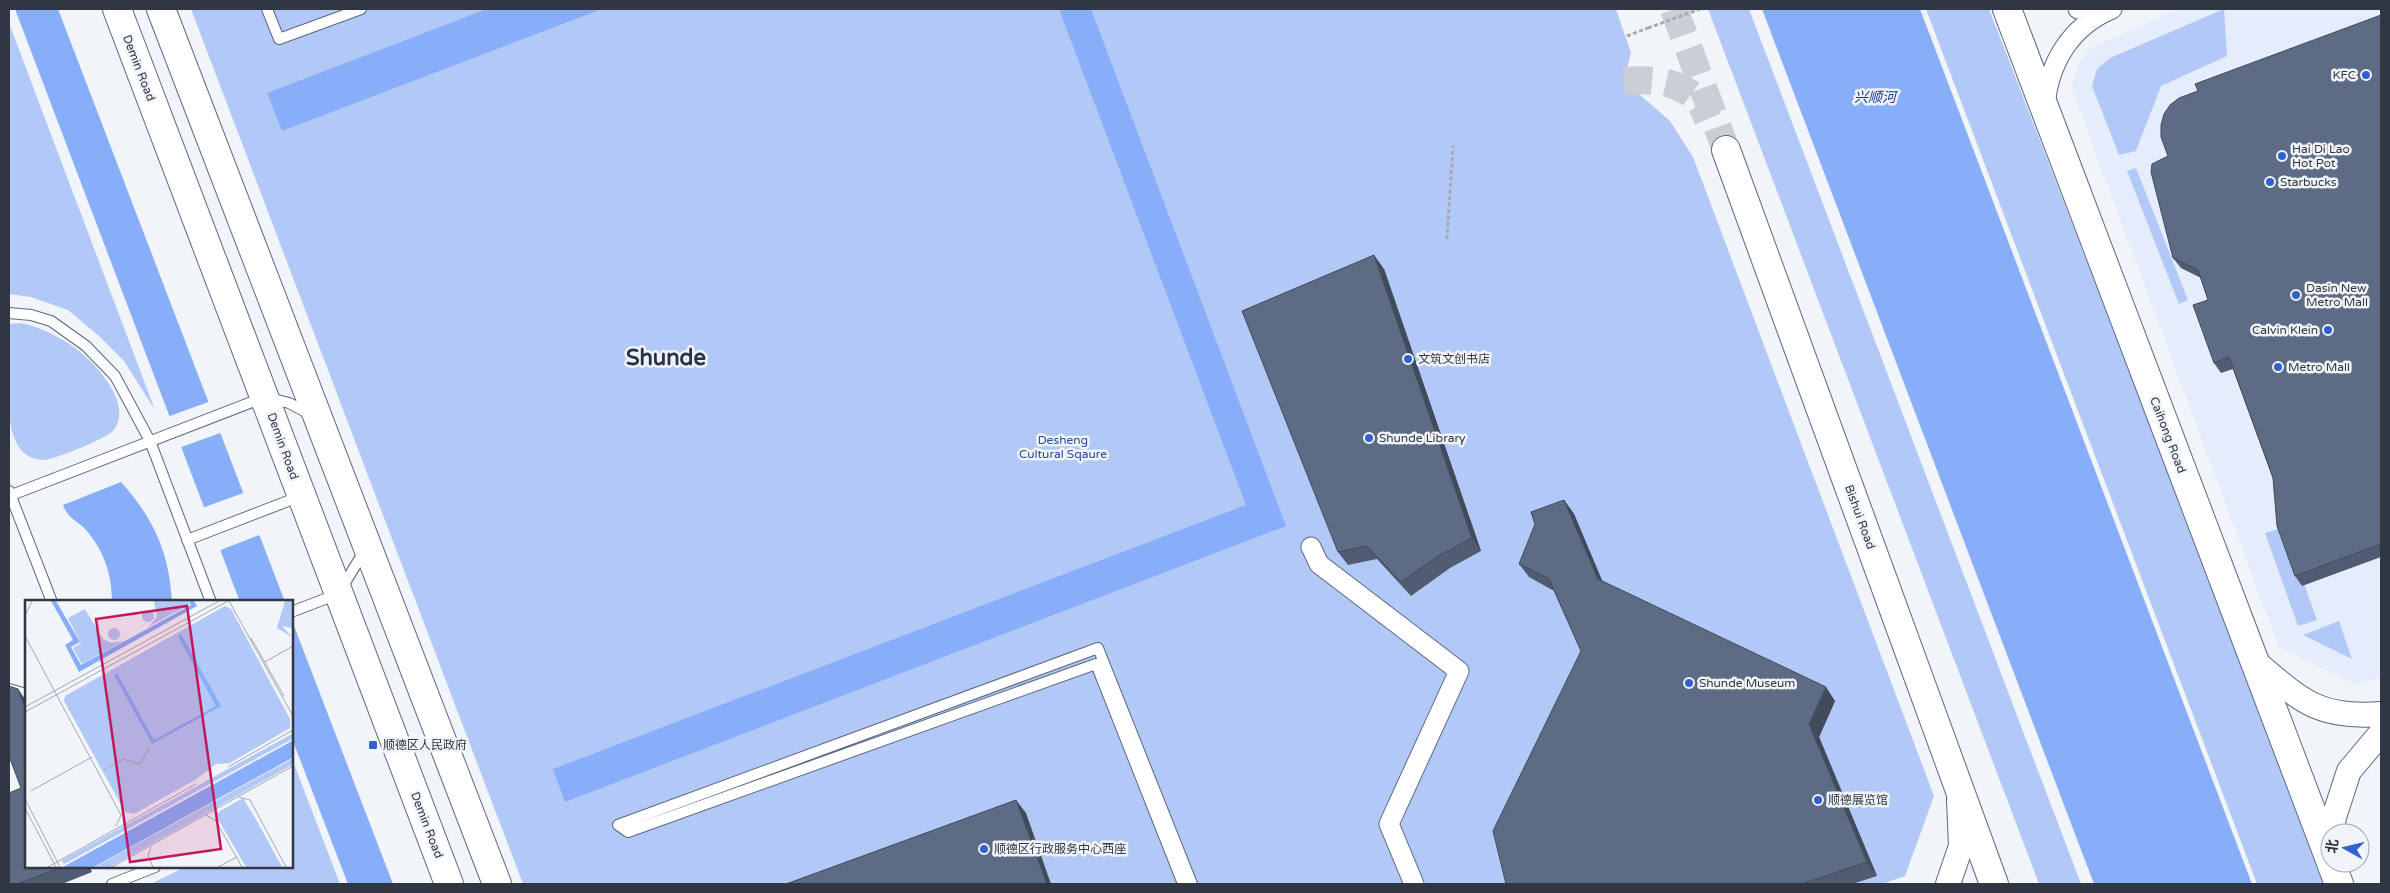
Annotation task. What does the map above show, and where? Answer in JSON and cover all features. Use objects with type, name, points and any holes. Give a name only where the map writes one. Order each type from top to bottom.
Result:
[{"type":"main road","name":"Demin Road","points":[[117,9],[449,884]]},
{"type":"main road","points":[[162,9],[497,884]]},
{"type":"main road","name":"Caihong Road","points":[[2007,9],[2253,660],[2320,826]]},
{"type":"main road","name":"Bishui Road","points":[[1726,150],[1994,884]]},
{"type":"street","points":[[2078,9],[2111,9]]},
{"type":"street","points":[[2045,110],[2047,87],[2054,66],[2064,46],[2077,31],[2092,19],[2111,9]]},
{"type":"street","points":[[1311,547],[1319,564],[1459,671],[1389,824],[1414,884]]},
{"type":"street","points":[[2253,660],[2300,698],[2329,712],[2354,716],[2381,714]]},
{"type":"street","points":[[2333,823],[2349,771],[2381,732]]},
{"type":"street","points":[[1948,884],[1961,846],[1958,786]]},
{"type":"lane","points":[[267,9],[279,39],[361,9]]},
{"type":"lane","points":[[9,313],[31,315],[51,321],[86,346],[115,376],[150,441],[209,600]]},
{"type":"lane","points":[[51,600],[9,494],[265,397],[304,409],[319,420]]},
{"type":"lane","points":[[187,540],[302,496]]},
{"type":"lane","points":[[292,612],[338,594],[367,547]]},
{"type":"lane","points":[[1183,884],[1096,664],[628,832],[618,825],[1098,648],[1192,884]]},
{"type":"lane","points":[[9,689],[25,694]]},
{"type":"lane","points":[[112,884],[152,868]]},
{"type":"path","points":[[1627,36],[1700,9]]},
{"type":"path","points":[[1448,239],[1453,146]]},
{"type":"shaded area","name":"Metro Mall","points":[[2179,9],[2381,9],[2381,677],[2357,685],[2279,648],[2071,87],[2081,60],[2092,47]]},
{"type":"green space","name":"Desheng Cultural Sqaure","points":[[191,9],[1616,9],[1631,53],[1624,81],[1670,121],[1693,157],[1934,796],[1905,876],[1882,884],[523,884]]},
{"type":"green space","points":[[1708,9],[1749,9],[2081,884],[2039,884]]},
{"type":"green space","points":[[1926,9],[1989,9],[2320,863],[2320,873],[2324,873],[2328,884],[2257,884]]},
{"type":"green space","points":[[2224,9],[2227,56],[2161,86],[2136,151],[2119,155],[2092,86],[2097,69],[2110,58]]},
{"type":"green space","points":[[9,23],[155,410],[124,361],[99,336],[68,310],[31,297],[9,294]]},
{"type":"green space","points":[[2136,168],[2188,300],[2179,304],[2127,171]]},
{"type":"green space","points":[[21,323],[49,332],[62,339],[86,356],[105,378],[117,400],[119,410],[117,425],[110,434],[81,448],[45,460],[30,457],[21,450],[10,422],[8,388],[9,324]]},
{"type":"green space","points":[[2284,527],[2317,620],[2298,626],[2265,533]]},
{"type":"green space","points":[[2339,621],[2352,659],[2303,635]]},
{"type":"green space","points":[[292,759],[340,884],[151,884],[183,868],[292,868]]},
{"type":"water","points":[[15,9],[58,9],[284,600],[239,600]]},
{"type":"water","points":[[487,9],[602,9],[282,131],[267,93]]},
{"type":"water","points":[[1059,9],[1091,9],[1286,526],[565,802],[553,769],[1246,505]]},
{"type":"water","name":"兴顺河","points":[[1762,9],[1920,9],[2252,884],[2094,884]]},
{"type":"water","points":[[121,482],[142,509],[158,537],[167,567],[172,600],[112,600],[109,572],[98,546],[86,530],[70,517],[63,505]]},
{"type":"water","points":[[292,621],[393,884],[348,884],[292,739]]},
{"type":"pier","points":[[211,401],[223,432],[179,448],[167,417]]},
{"type":"pier","points":[[246,492],[262,534],[218,551],[202,508]]},
{"type":"building","name":"Metro Mall","points":[[2381,15],[2381,544],[2295,576],[2277,526],[2273,478],[2229,357],[2214,363],[2193,305],[2208,300],[2198,270],[2173,258],[2151,172],[2152,164],[2168,156],[2161,137],[2161,125],[2164,114],[2170,105],[2179,98],[2198,91],[2195,84]]},
{"type":"building","name":"Shunde Library","points":[[1374,255],[1472,538],[1440,555],[1401,582],[1367,546],[1338,552],[1242,311]]},
{"type":"building","name":"Shunde Museum","points":[[1564,500],[1598,579],[1826,687],[1809,724],[1867,862],[1802,884],[1506,884],[1493,831],[1581,651],[1549,579],[1519,564],[1535,524],[1531,512]]},
{"type":"building","points":[[9,686],[18,689],[25,708],[25,868],[59,868],[17,884],[9,884],[9,793],[21,788],[9,756]]},
{"type":"building","name":"顺德区行政服务中心西座","points":[[1016,800],[1047,884],[786,884]]},
{"type":"tunnel","points":[[1674,9],[1726,150]]},
{"type":"tunnel","points":[[1624,81],[1662,82],[1680,87],[1696,98],[1708,119]]},
{"type":"place","name":"KFC","points":[[2366,75]]},
{"type":"place","name":"Hai Di Lao Hot Pot","points":[[2282,156]]},
{"type":"place","name":"Starbucks","points":[[2270,182]]},
{"type":"place","name":"Dasin New Metro Mall","points":[[2296,295]]},
{"type":"place","name":"Calvin Klein","points":[[2328,330]]},
{"type":"place","name":"文筑文创书店","points":[[1408,359]]},
{"type":"place","name":"Metro Mall","points":[[2278,367]]},
{"type":"place","name":"Shunde Library","points":[[1369,438]]},
{"type":"place","name":"Shunde Museum","points":[[1689,683]]},
{"type":"place","name":"顺德区人民政府","points":[[373,745]]},
{"type":"place","name":"顺德展览馆","points":[[1818,800]]},
{"type":"place","name":"顺德区行政服务中心西座","points":[[984,849]]},
{"type":"district","name":"Shunde","points":[[666,357]]}]
